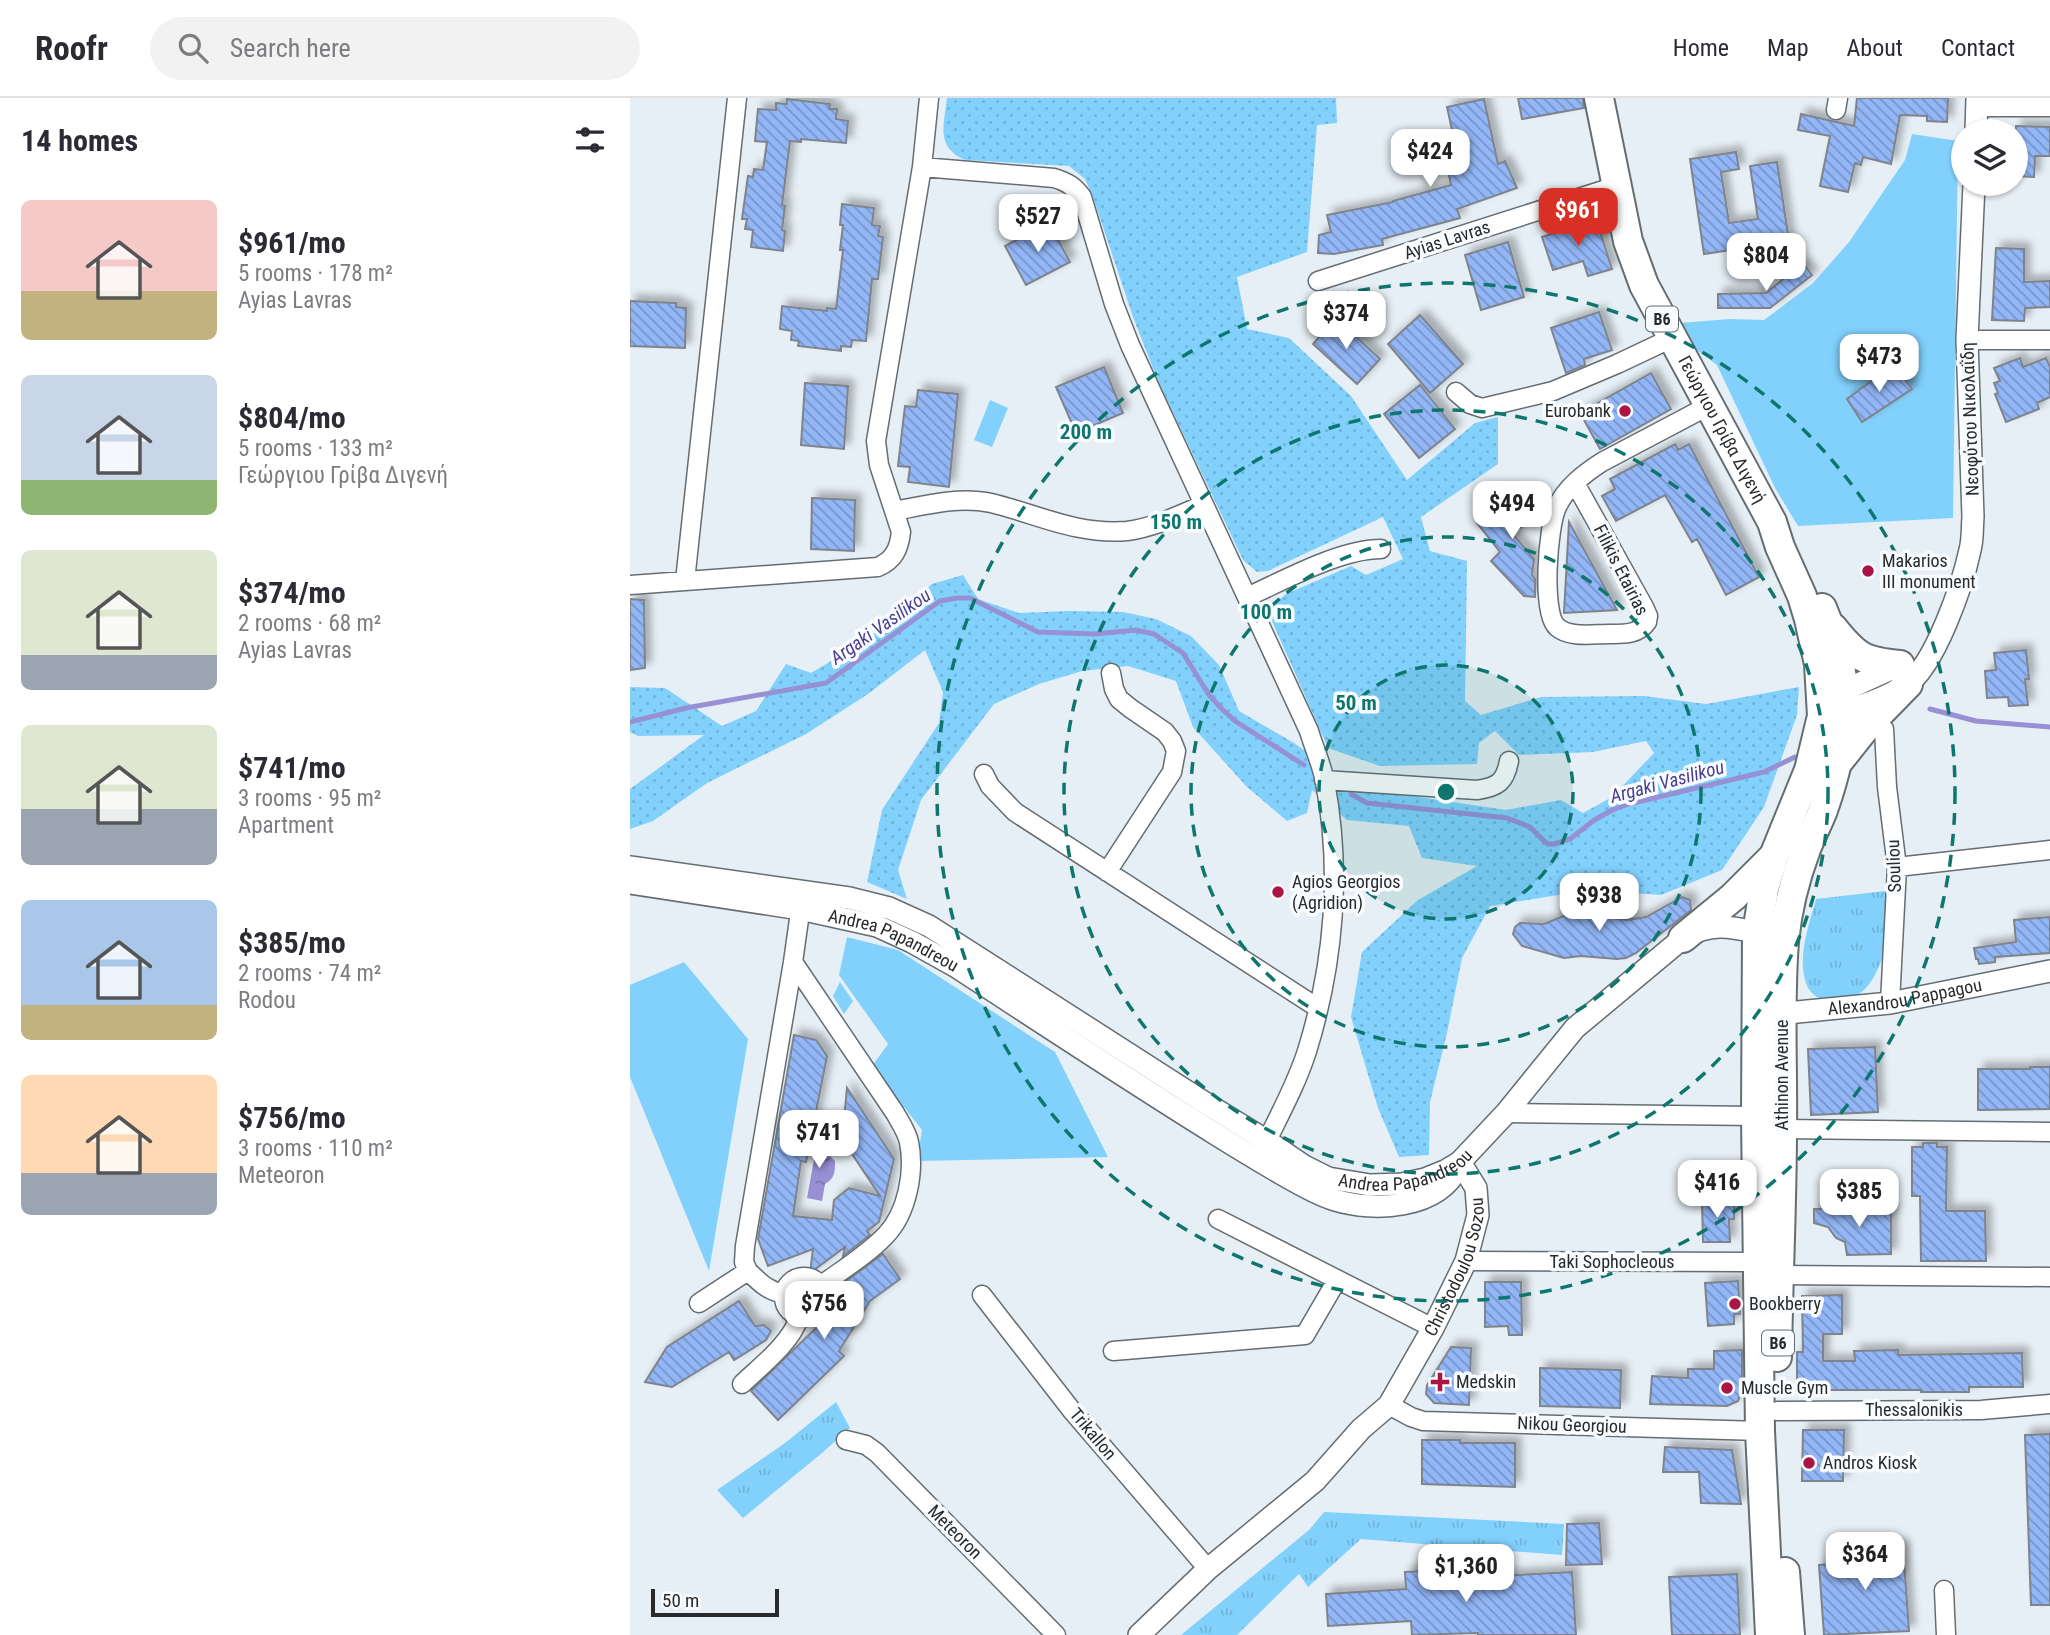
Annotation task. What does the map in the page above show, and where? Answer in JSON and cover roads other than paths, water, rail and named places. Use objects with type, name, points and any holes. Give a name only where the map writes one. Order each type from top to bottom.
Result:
[{"type":"main road","name":"Γεώργιου Γρίβα Διγενή","points":[[1599,98],[1634,262],[1708,406],[1772,522],[1802,596],[1819,664],[1833,704]]},
{"type":"main road","name":"Γεώργιου Γρίβα Διγενή","points":[[1772,522],[1790,542],[1806,570],[1827,620],[1839,659],[1833,704]]},
{"type":"main road","points":[[1827,620],[1844,642],[1864,658],[1904,675],[1837,764]]},
{"type":"main road","name":"Athinon Avenue","points":[[1770,1635],[1768,1268],[1756,1116],[1769,1015],[1791,900],[1837,764],[1833,704]]},
{"type":"main road","name":"Athinon Avenue","points":[[1768,1268],[1782,1129],[1757,933],[1774,856],[1833,704]]},
{"type":"main road","points":[[1683,938],[1733,897],[1774,856]]},
{"type":"main road","name":"Athinon Avenue","points":[[1768,1421],[1779,1494],[1790,1635]]},
{"type":"street","points":[[685,580],[737,98]]},
{"type":"street","points":[[630,585],[878,567],[893,558],[901,533],[879,465],[876,441],[922,167],[929,98]]},
{"type":"street","points":[[1977,102],[2050,107]]},
{"type":"street","points":[[922,167],[1054,178],[1067,182],[1082,197],[1120,322],[1309,731],[1324,779],[1331,819],[1335,883],[1332,930],[1307,1052],[1290,1095],[1258,1160]]},
{"type":"street","name":"Ayias Lavras","points":[[1318,281],[1616,186]]},
{"type":"street","name":"Νεοφύτου Νικολαΐδη","points":[[1833,704],[1904,675],[1934,647],[1961,585],[1971,546],[1973,517],[1967,340],[1973,196]]},
{"type":"street","points":[[1455,393],[1470,404],[1482,408],[1553,391],[1672,338]]},
{"type":"street","points":[[1967,340],[2050,340]]},
{"type":"street","name":"Filikis Etairias","points":[[1575,482],[1648,615],[1647,622],[1640,630],[1622,634],[1579,635],[1567,633],[1554,624],[1550,616],[1547,592],[1551,524],[1564,495],[1575,482],[1602,461],[1708,406]]},
{"type":"street","points":[[895,511],[937,502],[969,500],[990,503],[1062,526],[1111,531],[1149,526],[1203,505]]},
{"type":"street","points":[[1247,597],[1339,556],[1368,549],[1381,549]]},
{"type":"street","points":[[1107,872],[1172,772],[1176,751],[1164,732],[1119,699],[1112,684],[1111,673]]},
{"type":"street","name":"Souliou","points":[[1884,729],[1887,787],[1897,867],[1890,1003]]},
{"type":"street","points":[[1324,779],[1477,790],[1502,781],[1509,761]]},
{"type":"street","points":[[984,774],[990,786],[1015,812],[1318,1008]]},
{"type":"street","points":[[1897,867],[2050,850]]},
{"type":"street","name":"Andrea Papandreou","points":[[630,867],[802,900],[877,926],[955,966],[1258,1160],[1327,1198],[1354,1205],[1389,1205],[1428,1196],[1452,1178],[1460,1162]]},
{"type":"street","name":"Andrea Papandreou","points":[[630,883],[802,900],[849,898],[889,908],[929,926],[1316,1172],[1359,1184],[1402,1184],[1425,1179],[1460,1162]]},
{"type":"street","points":[[785,1294],[766,1288],[748,1271],[744,1262],[802,900]]},
{"type":"street","points":[[1460,1162],[1506,1113],[1575,1028],[1683,938],[1698,929],[1715,927],[1784,939]]},
{"type":"street","points":[[793,962],[895,1113],[909,1142],[911,1160],[909,1185],[897,1221],[886,1235],[820,1286]]},
{"type":"street","name":"Alexandrou Pappagou","points":[[1769,1015],[1890,1003],[2050,971]]},
{"type":"street","points":[[1506,1113],[1756,1116]]},
{"type":"street","points":[[1782,1129],[2050,1132]]},
{"type":"street","name":"Christodoulou Sozou","points":[[1139,1635],[1208,1569],[1315,1481],[1362,1429],[1388,1405],[1433,1328],[1466,1261],[1478,1215],[1476,1188],[1460,1162]]},
{"type":"street","points":[[1217,1219],[1433,1328]]},
{"type":"street","name":"Taki Sophocleous","points":[[1466,1261],[2050,1277]]},
{"type":"street","points":[[699,1303],[748,1271]]},
{"type":"street","points":[[807,1278],[820,1286],[824,1295],[822,1306],[810,1316],[800,1316],[788,1308],[785,1294],[789,1285],[797,1279],[807,1278]]},
{"type":"street","points":[[1113,1351],[1305,1335],[1337,1280]]},
{"type":"street","name":"Trikallon","points":[[982,1295],[1073,1412],[1208,1569]]},
{"type":"street","points":[[742,1384],[779,1349],[792,1333],[800,1316]]},
{"type":"street","name":"Thessalonikis","points":[[1768,1421],[2050,1404]]},
{"type":"street","name":"Nikou Georgiou","points":[[1388,1405],[1423,1421],[1768,1421]]},
{"type":"street","name":"Meteoron","points":[[846,1440],[866,1445],[877,1453],[1056,1635]]},
{"type":"street","points":[[1944,1590],[1946,1635]]},
{"type":"water","points":[[817,1143],[835,1161],[834,1174],[825,1184],[822,1201],[807,1198]]},
{"type":"waterway","name":"Argaki Vasilikou","points":[[630,722],[686,708],[826,683],[940,601],[970,598],[1038,632],[1094,634],[1136,630],[1154,634],[1183,653],[1209,695],[1235,721],[1304,765]]},
{"type":"waterway","name":"Argaki Vasilikou","points":[[1930,709],[1976,721],[2050,727]]},
{"type":"waterway","name":"Argaki Vasilikou","points":[[1351,794],[1367,803],[1507,818],[1530,827],[1548,844],[1554,844],[1570,839],[1612,810],[1764,772],[1795,757]]},
{"type":"place","name":"Eurobank","points":[[1625,411]]},
{"type":"place","name":"Makarios III monument","points":[[1868,571]]},
{"type":"place","name":"Agios Georgios (Agridion)","points":[[1278,892]]},
{"type":"place","name":"Bookberry","points":[[1735,1304]]},
{"type":"place","name":"Medskin","points":[[1440,1382]]},
{"type":"place","name":"Muscle Gym","points":[[1727,1388]]},
{"type":"place","name":"Andros Kiosk","points":[[1809,1463]]}]
